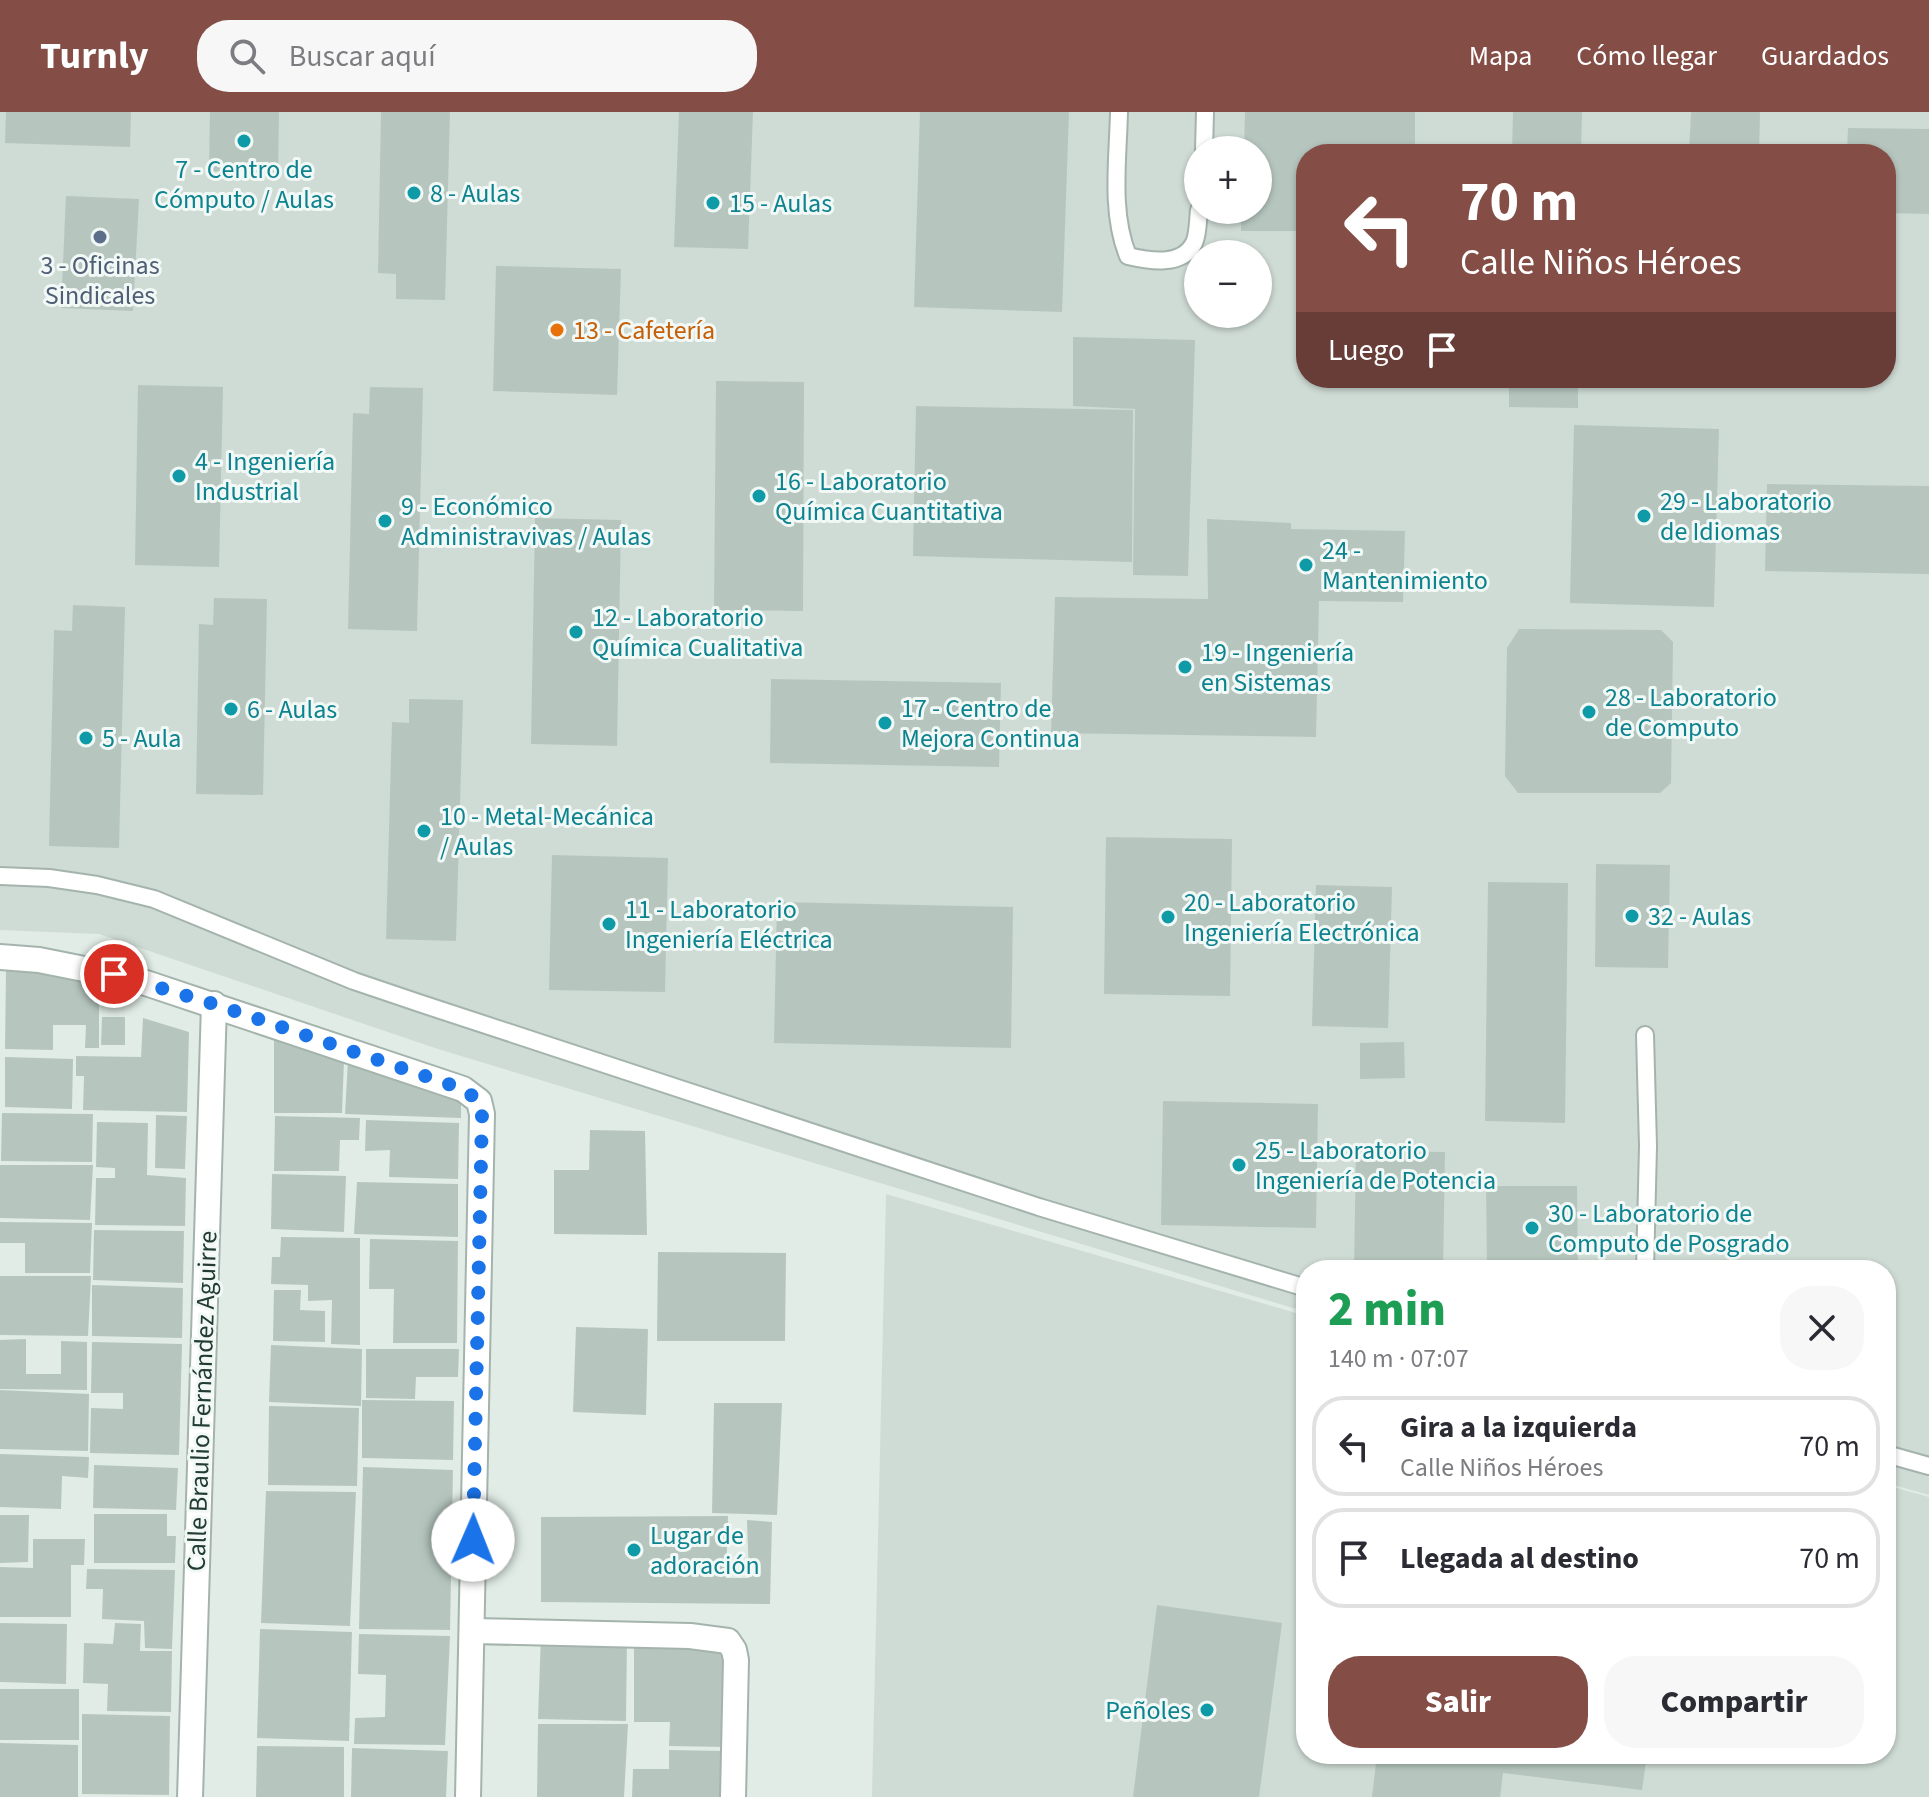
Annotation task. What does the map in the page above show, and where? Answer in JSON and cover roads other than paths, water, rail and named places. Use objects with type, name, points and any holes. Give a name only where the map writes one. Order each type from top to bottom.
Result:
[{"type":"street","points":[[0,957],[93,969],[214,1004],[463,1089],[479,1101],[482,1114],[468,1797]]},
{"type":"street","name":"Calle Braulio Fernández Aguirre","points":[[190,1797],[214,1004]]},
{"type":"street","points":[[472,1631],[690,1636],[728,1641],[734,1650],[733,1797]]},
{"type":"lane","points":[[1119,112],[1118,220],[1128,256],[1154,262],[1180,257],[1194,243],[1197,224]]},
{"type":"lane","points":[[1204,136],[1205,112]]},
{"type":"lane","points":[[0,876],[49,878],[97,885],[154,899],[354,981],[419,1003],[1039,1207],[1296,1285]]},
{"type":"lane","points":[[1645,1035],[1648,1146],[1645,1260]]},
{"type":"lane","points":[[1896,1457],[1929,1466]]},
{"type":"place","name":"7 - Centro de Cómputo / Aulas","points":[[244,141]]},
{"type":"place","name":"8 - Aulas","points":[[414,193]]},
{"type":"place","name":"15 - Aulas","points":[[713,203]]},
{"type":"place","name":"3 - Oficinas Sindicales","points":[[100,237]]},
{"type":"place","name":"13 - Cafetería","points":[[557,330]]},
{"type":"place","name":"4 - Ingeniería Industrial","points":[[179,476]]},
{"type":"place","name":"16 - Laboratorio Química Cuantitativa","points":[[759,496]]},
{"type":"place","name":"29 - Laboratorio de Idiomas","points":[[1644,516]]},
{"type":"place","name":"9 - Económico Administravivas / Aulas","points":[[385,521]]},
{"type":"place","name":"24 - Mantenimiento","points":[[1306,565]]},
{"type":"place","name":"12 - Laboratorio Química Cualitativa","points":[[576,632]]},
{"type":"place","name":"19 - Ingeniería en Sistemas","points":[[1185,667]]},
{"type":"place","name":"6 - Aulas","points":[[231,709]]},
{"type":"place","name":"28 - Laboratorio de Computo","points":[[1589,712]]},
{"type":"place","name":"17 - Centro de Mejora Continua","points":[[885,723]]},
{"type":"place","name":"5 - Aula","points":[[86,738]]},
{"type":"place","name":"10 - Metal-Mecánica / Aulas","points":[[424,831]]},
{"type":"place","name":"32 - Aulas","points":[[1632,916]]},
{"type":"place","name":"20 - Laboratorio Ingeniería Electrónica","points":[[1168,917]]},
{"type":"place","name":"11 - Laboratorio Ingeniería Eléctrica","points":[[609,924]]},
{"type":"place","name":"25 - Laboratorio Ingeniería de Potencia","points":[[1239,1165]]},
{"type":"place","name":"30 - Laboratorio de Computo de Posgrado","points":[[1532,1228]]},
{"type":"place","name":"Lugar de adoración","points":[[634,1550]]},
{"type":"place","name":"Peñoles","points":[[1207,1710]]}]
